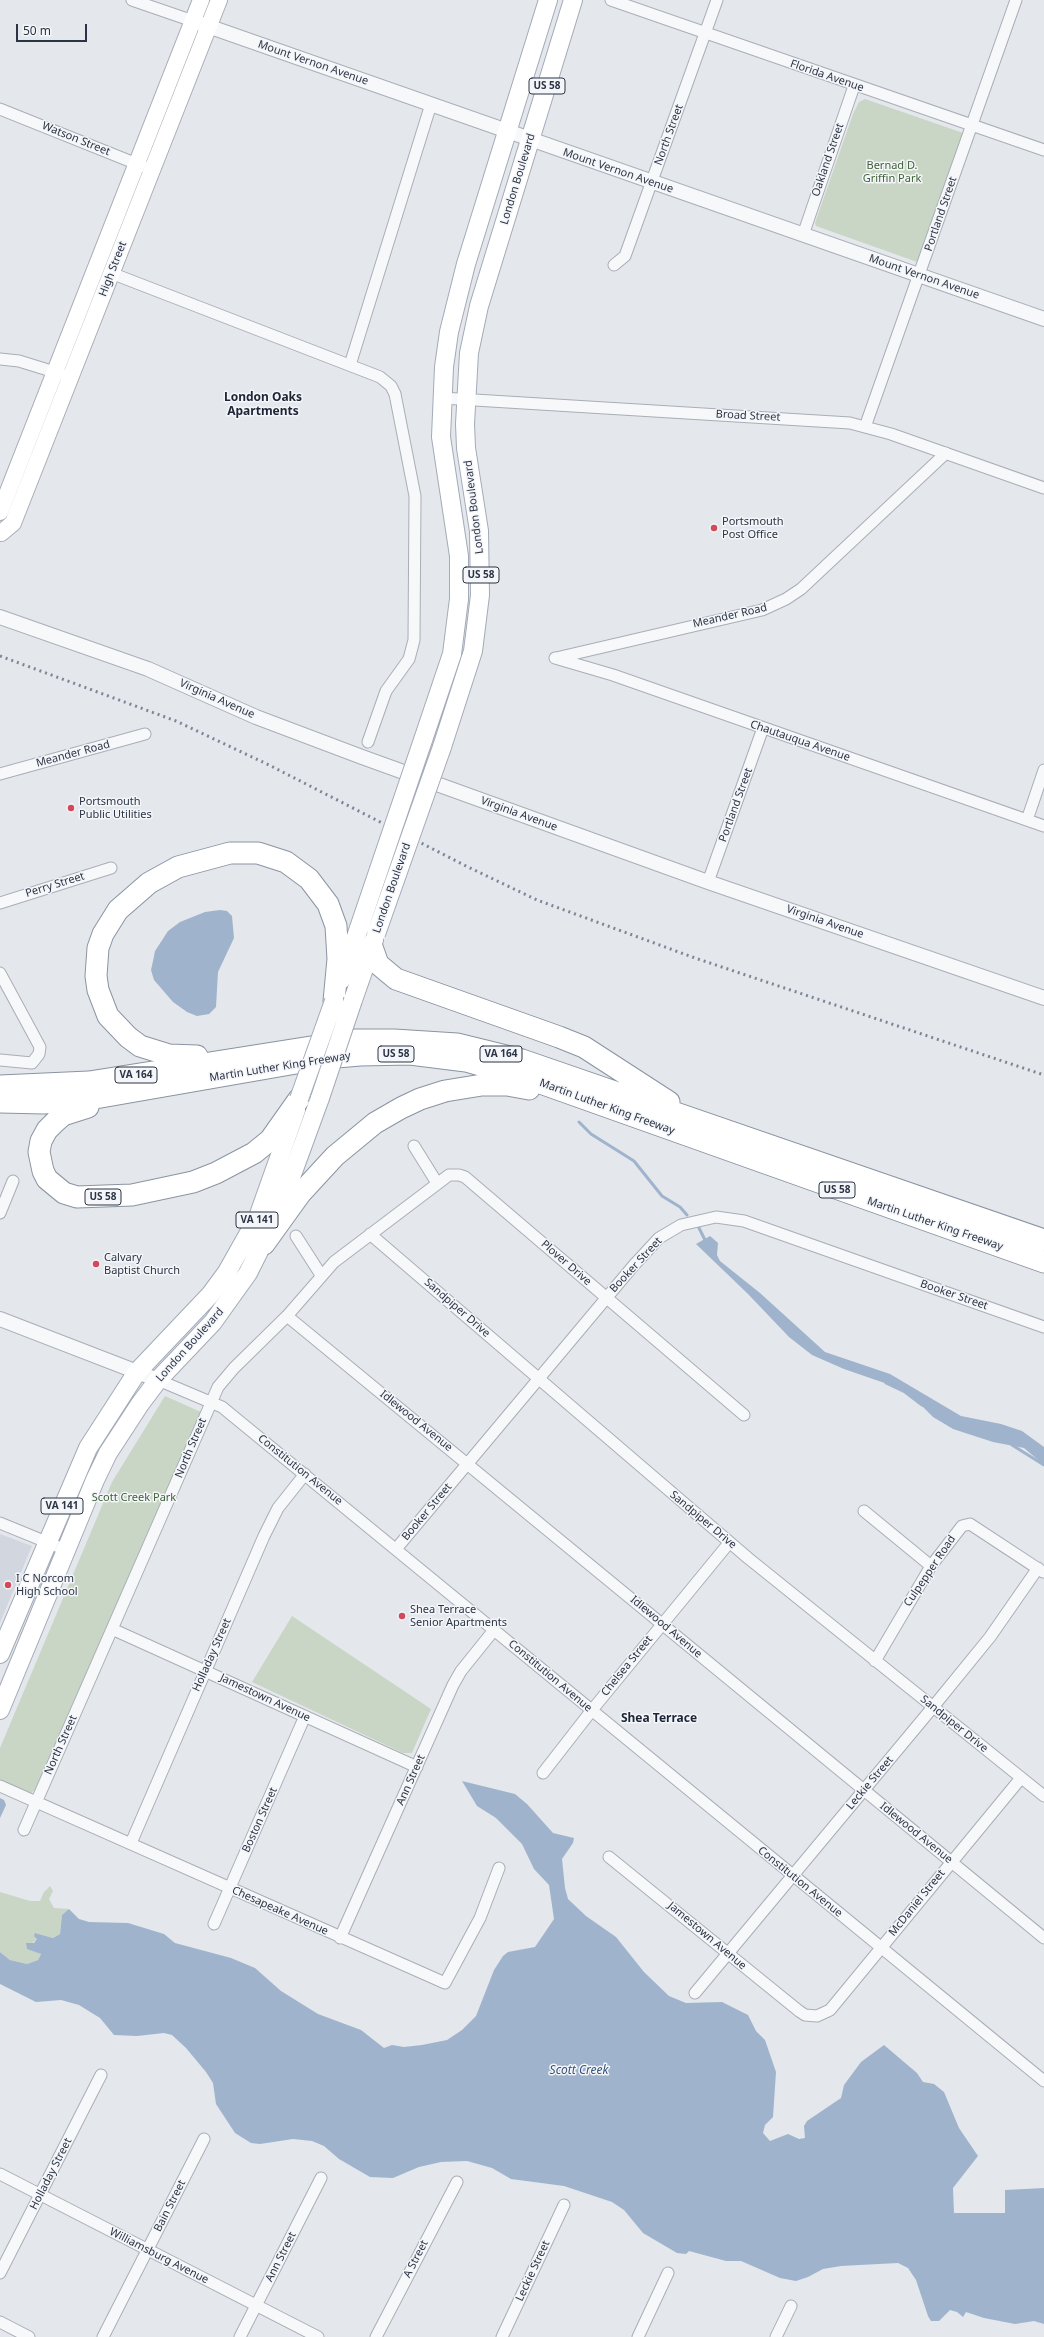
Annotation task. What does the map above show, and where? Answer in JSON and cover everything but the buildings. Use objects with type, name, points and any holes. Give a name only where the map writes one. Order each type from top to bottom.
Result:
[{"type":"highway","points":[[272,1052],[193,1056],[169,1055],[140,1046],[128,1038],[108,1016],[102,1003],[96,976],[98,948],[109,922],[118,910],[149,883],[178,867],[195,860],[230,852],[244,852],[272,856],[298,869],[319,889],[333,918],[338,941],[344,1000]]},
{"type":"highway","name":"US 58","points":[[374,941],[378,964],[396,979],[560,1036],[584,1047],[678,1108],[721,1128]]},
{"type":"highway","name":"Martin Luther King Freeway","points":[[272,1052],[355,1040],[394,1040],[457,1044],[522,1060],[1044,1240]]},
{"type":"highway","name":"VA 164","points":[[0,1086],[89,1082],[272,1052]]},
{"type":"highway","name":"Martin Luther King Freeway","points":[[154,1089],[326,1058],[386,1053],[410,1054],[466,1062],[499,1069],[1044,1262]]},
{"type":"highway","points":[[264,1244],[300,1194],[334,1156],[375,1123],[420,1099],[445,1091],[482,1085],[507,1085],[535,1090],[578,1104],[631,1116]]},
{"type":"highway","name":"US 58","points":[[154,1089],[106,1104],[72,1110],[55,1122],[44,1136],[40,1152],[43,1171],[54,1187],[77,1197],[93,1198],[132,1195],[194,1182],[216,1174],[254,1152],[270,1140],[309,1099]]},
{"type":"highway","name":"VA 164","points":[[0,1102],[44,1103],[84,1100],[154,1089]]},
{"type":"highway","points":[[1018,1231],[1044,1236]]},
{"type":"main road","name":"High Street","points":[[0,531],[14,523],[137,164],[202,0]]},
{"type":"main road","name":"High Street","points":[[0,512],[111,273],[219,0]]},
{"type":"main road","name":"London Boulevard","points":[[344,1000],[359,928],[452,654],[459,599],[459,556],[441,438],[442,398],[449,332],[456,298],[548,0]]},
{"type":"main road","name":"London Boulevard","points":[[0,1654],[88,1448],[137,1372],[210,1296],[247,1239],[309,1099],[344,1000],[374,941],[442,747],[473,650],[480,595],[479,531],[466,448],[465,399],[469,353],[479,306],[573,0]]},
{"type":"main road","name":"London Boulevard","points":[[0,1710],[108,1453],[140,1404],[158,1380],[213,1322],[248,1273],[264,1244],[290,1182],[309,1099]]},
{"type":"street","points":[[132,0],[193,21]]},
{"type":"street","name":"Florida Avenue","points":[[611,0],[854,86],[1044,150]]},
{"type":"street","name":"North Street","points":[[614,265],[625,256],[717,0]]},
{"type":"street","name":"Portland Street","points":[[865,427],[920,276],[1016,0]]},
{"type":"street","name":"Mount Vernon Avenue","points":[[193,21],[1044,319]]},
{"type":"street","name":"Oakland Street","points":[[803,234],[854,86]]},
{"type":"street","points":[[350,365],[431,104]]},
{"type":"street","name":"Watson Street","points":[[0,108],[152,170]]},
{"type":"street","points":[[111,273],[350,365],[385,380],[395,394],[411,468],[416,508],[413,649],[405,666],[386,691],[368,742]]},
{"type":"street","points":[[0,359],[19,361],[64,375]]},
{"type":"street","name":"Broad Street","points":[[442,398],[850,423],[946,453],[1044,488]]},
{"type":"street","name":"Meander Road","points":[[555,658],[762,610],[786,599],[800,589],[946,453]]},
{"type":"street","name":"Virginia Avenue","points":[[0,617],[148,669],[256,717],[362,757],[708,882],[1044,998]]},
{"type":"street","name":"Chautauqua Avenue","points":[[555,658],[613,675],[1044,826]]},
{"type":"street","name":"Portland Street","points":[[708,882],[763,728]]},
{"type":"street","name":"Meander Road","points":[[0,774],[145,734]]},
{"type":"street","points":[[1027,820],[1044,770]]},
{"type":"street","name":"Perry Street","points":[[0,903],[111,868]]},
{"type":"street","points":[[0,973],[40,1047],[39,1054],[32,1063],[0,1060]]},
{"type":"street","points":[[414,1146],[437,1183]]},
{"type":"street","name":"Plover Drive","points":[[437,1183],[452,1175],[466,1177],[744,1415]]},
{"type":"street","points":[[0,1213],[13,1181]]},
{"type":"street","name":"North Street","points":[[24,1830],[211,1401],[223,1380],[287,1316],[334,1262],[437,1183]]},
{"type":"street","name":"Booker Street","points":[[396,1549],[606,1298],[659,1238],[681,1225],[716,1217],[744,1222],[1044,1327]]},
{"type":"street","name":"Sandpiper Drive","points":[[370,1234],[730,1543],[1044,1796]]},
{"type":"street","points":[[296,1236],[322,1275]]},
{"type":"street","name":"Idlewood Avenue","points":[[287,1316],[1044,1938]]},
{"type":"street","name":"Constitution Avenue","points":[[0,1319],[211,1401],[222,1407],[1044,2081]]},
{"type":"street","name":"Holladay Street","points":[[131,1843],[278,1508],[305,1474]]},
{"type":"street","points":[[864,1511],[931,1566]]},
{"type":"street","points":[[0,1523],[66,1550]]},
{"type":"street","name":"Culpepper Road","points":[[875,1661],[931,1566],[962,1526],[970,1524],[1041,1570]]},
{"type":"street","name":"Chelsea Street","points":[[543,1773],[592,1710],[730,1543]]},
{"type":"street","name":"Leckie Street","points":[[695,1993],[933,1707],[990,1637],[1041,1570]]},
{"type":"street","name":"Jamestown Avenue","points":[[112,1629],[206,1670],[417,1767]]},
{"type":"street","name":"Ann Street","points":[[340,1938],[458,1676],[494,1630]]},
{"type":"street","name":"Boston Street","points":[[214,1924],[305,1716]]},
{"type":"street","name":"McDaniel Street","points":[[805,2014],[817,2016],[830,2010],[1021,1778]]},
{"type":"street","name":"Chesapeake Avenue","points":[[0,1786],[36,1800],[340,1938],[445,1983],[480,1918],[499,1868]]},
{"type":"street","name":"Jamestown Avenue","points":[[609,1857],[728,1954],[805,2014]]},
{"type":"street","name":"Holladay Street","points":[[0,2273],[101,2075]]},
{"type":"street","name":"Bain Street","points":[[104,2337],[204,2139]]},
{"type":"street","name":"Williamsburg Avenue","points":[[0,2174],[318,2337]]},
{"type":"street","name":"Ann Street","points":[[240,2337],[321,2178]]},
{"type":"street","name":"A Street","points":[[376,2337],[456,2182]]},
{"type":"street","name":"Leckie Street","points":[[506,2336],[564,2205]]},
{"type":"street","points":[[638,2337],[668,2274]]},
{"type":"street","points":[[776,2337],[790,2306]]},
{"type":"street","points":[[0,2322],[29,2337]]},
{"type":"shaded area","name":"I C Norcom High School","points":[[0,1534],[32,1546],[0,1623]]},
{"type":"green space","name":"Bernad D. Griffin Park","points":[[865,99],[966,134],[920,263],[816,226],[815,223],[853,114],[859,102]]},
{"type":"green space","name":"Scott Creek Park","points":[[165,1396],[201,1412],[35,1790],[28,1795],[0,1782],[0,1748],[112,1482]]},
{"type":"green space","points":[[292,1616],[431,1709],[412,1753],[403,1753],[252,1682]]},
{"type":"green space","points":[[50,1886],[53,1891],[49,1899],[54,1908],[69,1909],[62,1915],[60,1934],[53,1938],[35,1933],[37,1939],[27,1948],[41,1954],[38,1960],[27,1964],[10,1960],[0,1952],[0,1892],[30,1901],[40,1901],[44,1892]]},
{"type":"water","points":[[220,910],[227,911],[232,916],[234,938],[218,972],[216,1007],[209,1014],[197,1016],[187,1012],[173,1002],[154,980],[151,970],[155,951],[168,931],[180,922],[205,912]]},
{"type":"water","points":[[710,1236],[718,1243],[717,1255],[720,1261],[760,1293],[825,1352],[890,1374],[961,1416],[1001,1424],[1022,1431],[1044,1447],[1044,1465],[1024,1448],[993,1442],[953,1429],[933,1417],[914,1398],[899,1388],[844,1369],[812,1355],[789,1337],[748,1294],[696,1244]]},
{"type":"water","name":"Scott Creek","points":[[462,1781],[515,1794],[527,1804],[553,1833],[574,1838],[573,1843],[562,1859],[565,1888],[568,1899],[586,1916],[616,1937],[644,1972],[669,1996],[686,2003],[722,2002],[748,2015],[756,2031],[765,2040],[776,2072],[773,2117],[765,2125],[763,2133],[770,2141],[788,2134],[799,2139],[805,2138],[804,2126],[807,2121],[841,2098],[844,2085],[861,2062],[884,2045],[917,2073],[923,2082],[934,2084],[944,2092],[959,2128],[978,2156],[953,2188],[954,2213],[1005,2213],[1005,2190],[1044,2188],[1044,2324],[1034,2321],[1015,2324],[984,2318],[966,2312],[963,2317],[957,2312],[950,2310],[939,2321],[931,2321],[916,2280],[908,2268],[898,2263],[841,2266],[823,2269],[808,2277],[796,2281],[780,2278],[741,2261],[726,2261],[689,2251],[686,2254],[677,2253],[643,2233],[624,2210],[612,2202],[564,2186],[511,2179],[492,2168],[467,2161],[441,2162],[419,2167],[393,2178],[370,2177],[339,2159],[324,2146],[312,2141],[293,2139],[260,2144],[251,2143],[235,2133],[216,2104],[213,2083],[206,2072],[186,2048],[172,2035],[164,2033],[137,2036],[114,2035],[100,2018],[79,2005],[61,2000],[36,2002],[0,1984],[0,1952],[10,1960],[27,1964],[38,1960],[41,1954],[27,1949],[26,1943],[34,1943],[37,1939],[34,1936],[35,1933],[53,1938],[60,1934],[62,1915],[69,1909],[79,1919],[89,1922],[128,1923],[164,1934],[175,1943],[231,1958],[255,1968],[281,1991],[318,2014],[361,2030],[384,2048],[392,2045],[404,2047],[447,2040],[462,2030],[476,2016],[494,1970],[503,1956],[508,1952],[535,1947],[554,1919],[549,1885],[534,1869],[522,1844],[496,1818],[477,1806]]},
{"type":"water","points":[[0,1798],[4,1800],[6,1805],[0,1818]]},
{"type":"waterway","points":[[579,1122],[591,1134],[634,1161],[662,1196],[680,1207],[687,1215]]},
{"type":"waterway","points":[[699,1228],[706,1242]]},
{"type":"waterway","points":[[886,1383],[905,1392],[922,1405]]},
{"type":"waterway","points":[[1012,1445],[1044,1465]]},
{"type":"railway","points":[[0,656],[176,721],[269,765],[466,866],[537,900],[695,958],[1044,1075]]},
{"type":"place","name":"Portsmouth Post Office","points":[[714,528]]},
{"type":"place","name":"Portsmouth Public Utilities","points":[[71,808]]},
{"type":"place","name":"Calvary Baptist Church","points":[[96,1264]]},
{"type":"place","name":"I C Norcom High School","points":[[8,1585]]},
{"type":"place","name":"Shea Terrace Senior Apartments","points":[[402,1616]]},
{"type":"district","name":"London Oaks Apartments","points":[[263,405]]},
{"type":"district","name":"Shea Terrace","points":[[659,1719]]}]
